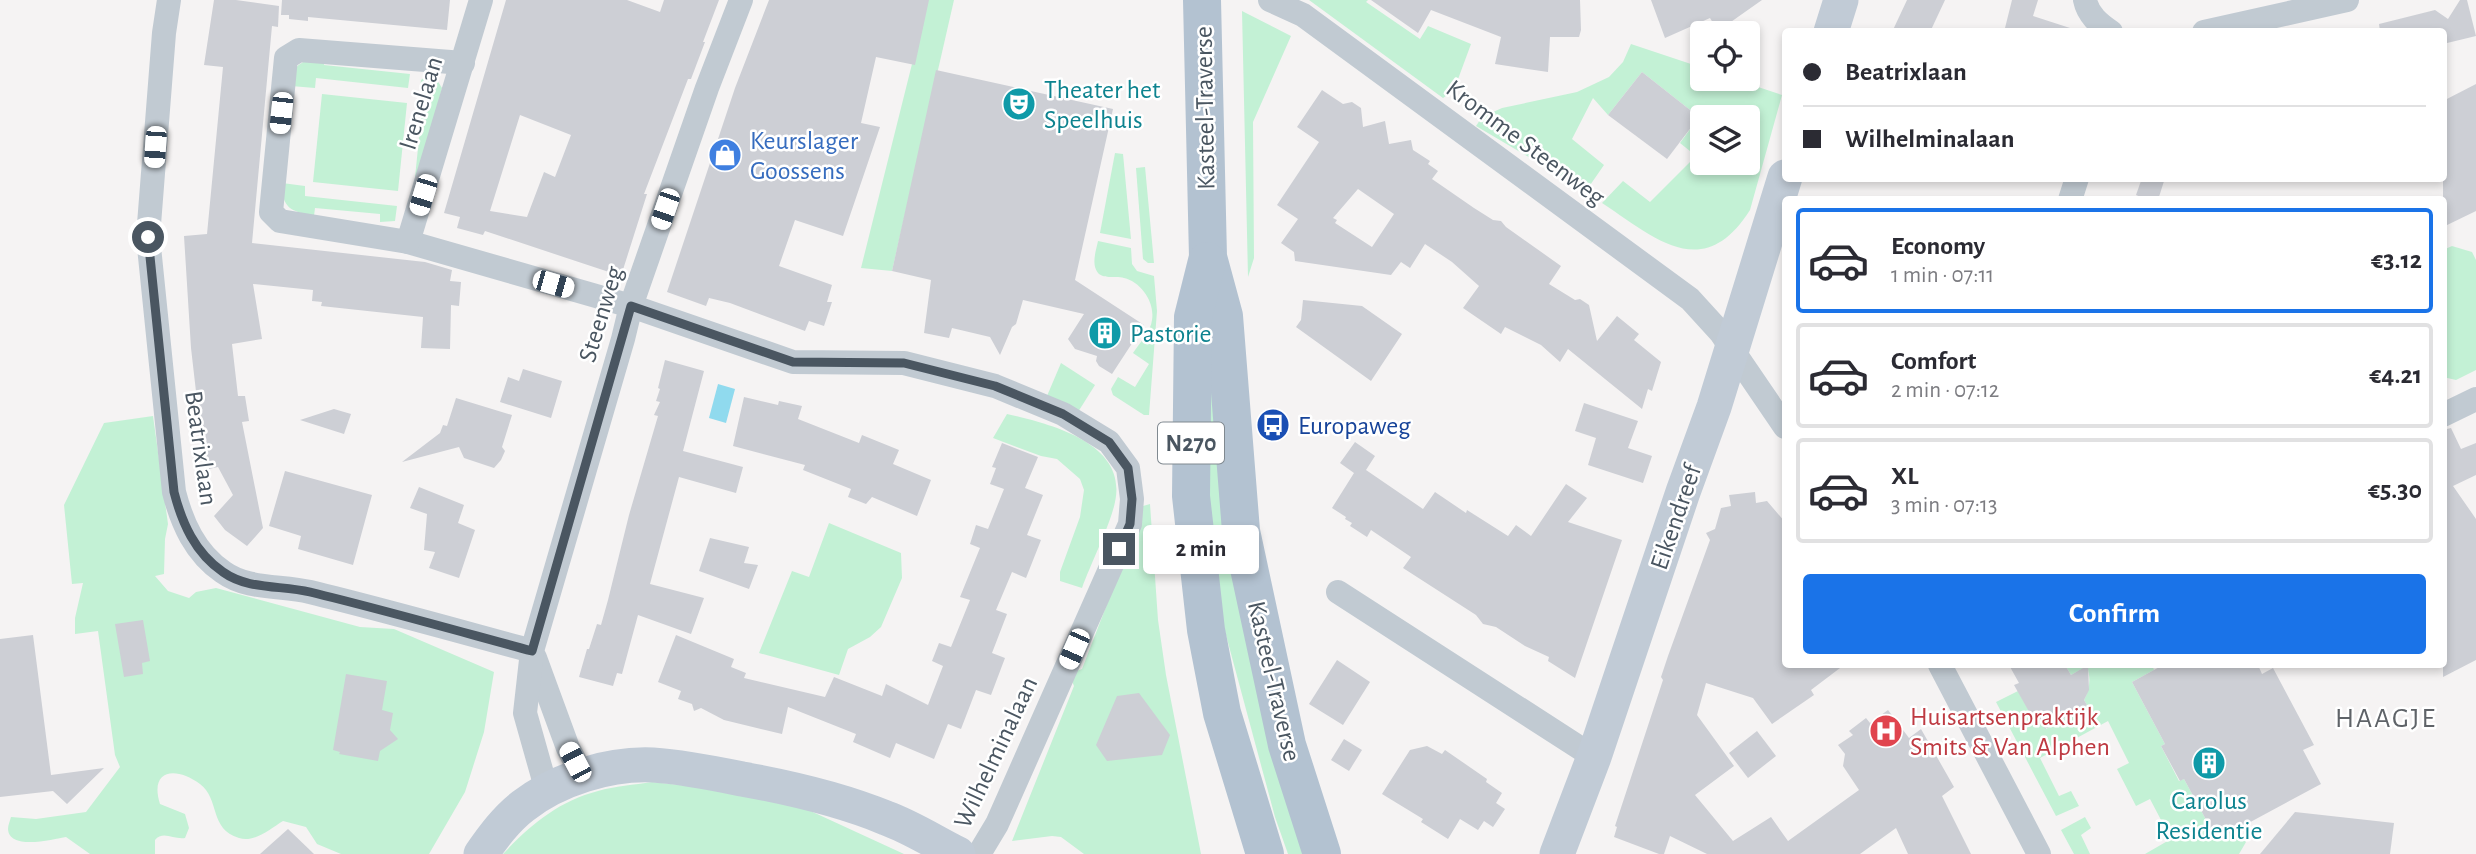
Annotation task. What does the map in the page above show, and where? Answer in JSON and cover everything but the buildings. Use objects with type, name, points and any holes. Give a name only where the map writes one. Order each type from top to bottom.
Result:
[{"type":"main road","name":"Kasteel-Traverse","points":[[1202,2],[1208,257],[1224,316],[1241,531],[1287,745],[1322,854]]},
{"type":"main road","name":"Kasteel-Traverse","points":[[1208,257],[1193,317],[1191,496],[1206,630],[1222,713],[1265,854]]},
{"type":"street","name":"Beatrixlaan","points":[[169,0],[148,237],[174,492],[181,521],[205,555],[223,572],[244,583],[307,591],[532,651]]},
{"type":"street","name":"Irenelaan","points":[[408,242],[481,0]]},
{"type":"street","name":"Steenweg","points":[[547,791],[525,713],[532,651],[631,306],[707,88],[741,0]]},
{"type":"street","name":"Kromme Steenweg","points":[[1270,0],[1303,15],[1690,299],[1709,317],[1782,423]]},
{"type":"street","points":[[1832,28],[1842,0]]},
{"type":"street","points":[[2085,0],[2098,24],[2104,28]]},
{"type":"street","points":[[2222,28],[2347,0]]},
{"type":"street","points":[[463,63],[299,50],[286,58],[271,212],[280,221],[408,242],[631,306]]},
{"type":"street","name":"Eikendreef","points":[[1557,854],[1594,757],[1714,407],[1783,182]]},
{"type":"street","name":"Wilhelminalaan","points":[[631,306],[793,362],[904,363],[995,386],[1063,414],[1109,442],[1128,468],[1132,499],[1130,524],[997,824],[979,854]]},
{"type":"street","points":[[2447,413],[2476,399]]},
{"type":"street","points":[[1338,592],[1594,757]]},
{"type":"street","points":[[532,651],[568,748],[583,776]]},
{"type":"street","points":[[1942,668],[2039,854]]},
{"type":"street","points":[[481,854],[499,829],[522,807],[547,791],[611,768],[652,765],[806,791],[888,818],[958,854]]},
{"type":"green space","points":[[928,0],[954,0],[892,271],[861,268]]},
{"type":"green space","points":[[1309,0],[1368,0],[1366,2],[1420,39],[1428,26],[1471,44],[1454,90],[1443,98]]},
{"type":"green space","points":[[1242,11],[1291,36],[1253,122],[1254,258],[1248,277]]},
{"type":"green space","points":[[1631,44],[1690,64],[1690,91],[1760,91],[1760,88],[1782,95],[1760,174],[1760,105],[1690,105],[1690,110],[1642,72],[1608,115],[1593,98],[1572,139],[1604,165],[1586,191],[1476,126],[1482,117],[1502,108],[1577,92],[1609,77],[1623,62]]},
{"type":"green space","points":[[325,57],[324,65],[410,74],[408,88],[316,78],[315,88],[291,86],[294,71],[300,64]]},
{"type":"green space","points":[[432,72],[442,88],[412,207],[424,89],[420,88],[421,80]]},
{"type":"green space","points":[[322,94],[407,103],[398,191],[313,182]]},
{"type":"green space","points":[[1690,129],[1690,151],[1680,143]]},
{"type":"green space","points":[[1115,153],[1123,154],[1131,239],[1100,233]]},
{"type":"green space","points":[[1690,162],[1690,175],[1760,175],[1750,210],[1732,232],[1714,245],[1696,250],[1660,240],[1602,203],[1623,181],[1650,202]]},
{"type":"green space","points":[[1145,167],[1154,263],[1143,259],[1136,168]]},
{"type":"green space","points":[[282,183],[305,186],[305,196],[397,206],[395,221],[380,222],[380,214],[315,208],[314,216],[299,212],[286,204]]},
{"type":"green space","points":[[1098,241],[1131,248],[1132,264],[1137,271],[1154,276],[1157,311],[1149,415],[1144,415],[1113,395],[1111,389],[1118,377],[1135,387],[1149,364],[1133,353],[1149,329],[1152,320],[1151,306],[1146,294],[1130,280],[1098,273],[1094,262]]},
{"type":"green space","points":[[2452,246],[2472,252],[2476,260],[2476,370],[2456,380],[2447,378],[2447,248]]},
{"type":"green space","points":[[1212,306],[1311,854],[1288,854],[1275,817],[1216,598],[1206,469]]},
{"type":"green space","points":[[1061,363],[1095,385],[1078,412],[1047,396]]},
{"type":"green space","points":[[1007,414],[1044,424],[1082,440],[1098,451],[1110,465],[1116,482],[1113,512],[1082,588],[1060,581],[1060,572],[1080,517],[1084,490],[1080,479],[1057,459],[1041,456],[993,438]]},
{"type":"green space","points":[[153,416],[168,524],[164,574],[155,576],[168,591],[189,598],[196,592],[216,588],[360,627],[394,629],[494,672],[484,732],[465,792],[429,854],[341,854],[317,844],[306,827],[283,821],[256,837],[239,838],[223,828],[206,790],[200,784],[174,773],[161,778],[158,784],[160,804],[185,814],[189,828],[185,838],[158,837],[155,840],[155,854],[90,854],[66,837],[24,842],[10,836],[8,829],[11,817],[36,819],[86,812],[120,767],[115,755],[98,631],[75,634],[75,618],[83,583],[72,584],[64,505],[104,423]]},
{"type":"green space","points":[[1150,504],[1158,620],[1166,675],[1201,854],[1084,854],[1061,837],[1012,841],[1074,686],[1071,673],[1082,669],[1143,506]]},
{"type":"green space","points":[[829,523],[901,553],[902,578],[881,627],[870,637],[848,649],[839,675],[759,653],[792,571],[809,577]]},
{"type":"green space","points":[[2067,668],[2083,668],[2071,675]]},
{"type":"green space","points":[[2087,668],[2153,668],[2154,670],[2132,682],[2165,744],[2161,746],[2179,781],[2184,779],[2217,840],[2239,828],[2246,842],[2239,854],[2145,854],[2171,839],[2150,799],[2136,806],[2117,769],[2129,763],[2108,721],[2040,758],[2059,796],[2071,791],[2079,806],[2056,816],[1996,702],[2018,691],[2032,716],[2037,714],[2046,729],[2087,705],[2084,700],[2088,691]]},
{"type":"green space","points":[[652,782],[791,802],[904,854],[503,854],[546,815],[570,801],[604,789]]},
{"type":"green space","points":[[2085,817],[2091,828],[2081,835],[2090,854],[2074,854],[2061,830]]},
{"type":"water","points":[[718,384],[735,389],[726,423],[709,418]]},
{"type":"place","name":"Theater het Speelhuis","points":[[1019,104]]},
{"type":"place","name":"Keurslager Goossens","points":[[725,155]]},
{"type":"place","name":"Pastorie","points":[[1105,333]]},
{"type":"place","name":"Europaweg","points":[[1273,425]]},
{"type":"place","name":"Huisartsenpraktijk Smits & Van Alphen","points":[[1886,731]]},
{"type":"place","name":"Carolus Residentie","points":[[2209,763]]},
{"type":"district","name":"HAAGJE","points":[[2386,717]]},
{"type":"route","points":[[148,237],[174,492],[181,521],[197,547],[212,562],[223,572],[244,583],[307,591],[532,651],[631,306],[793,362],[904,363],[995,386],[1063,414],[1109,442],[1128,468],[1132,499],[1130,524],[1119,549]]}]
